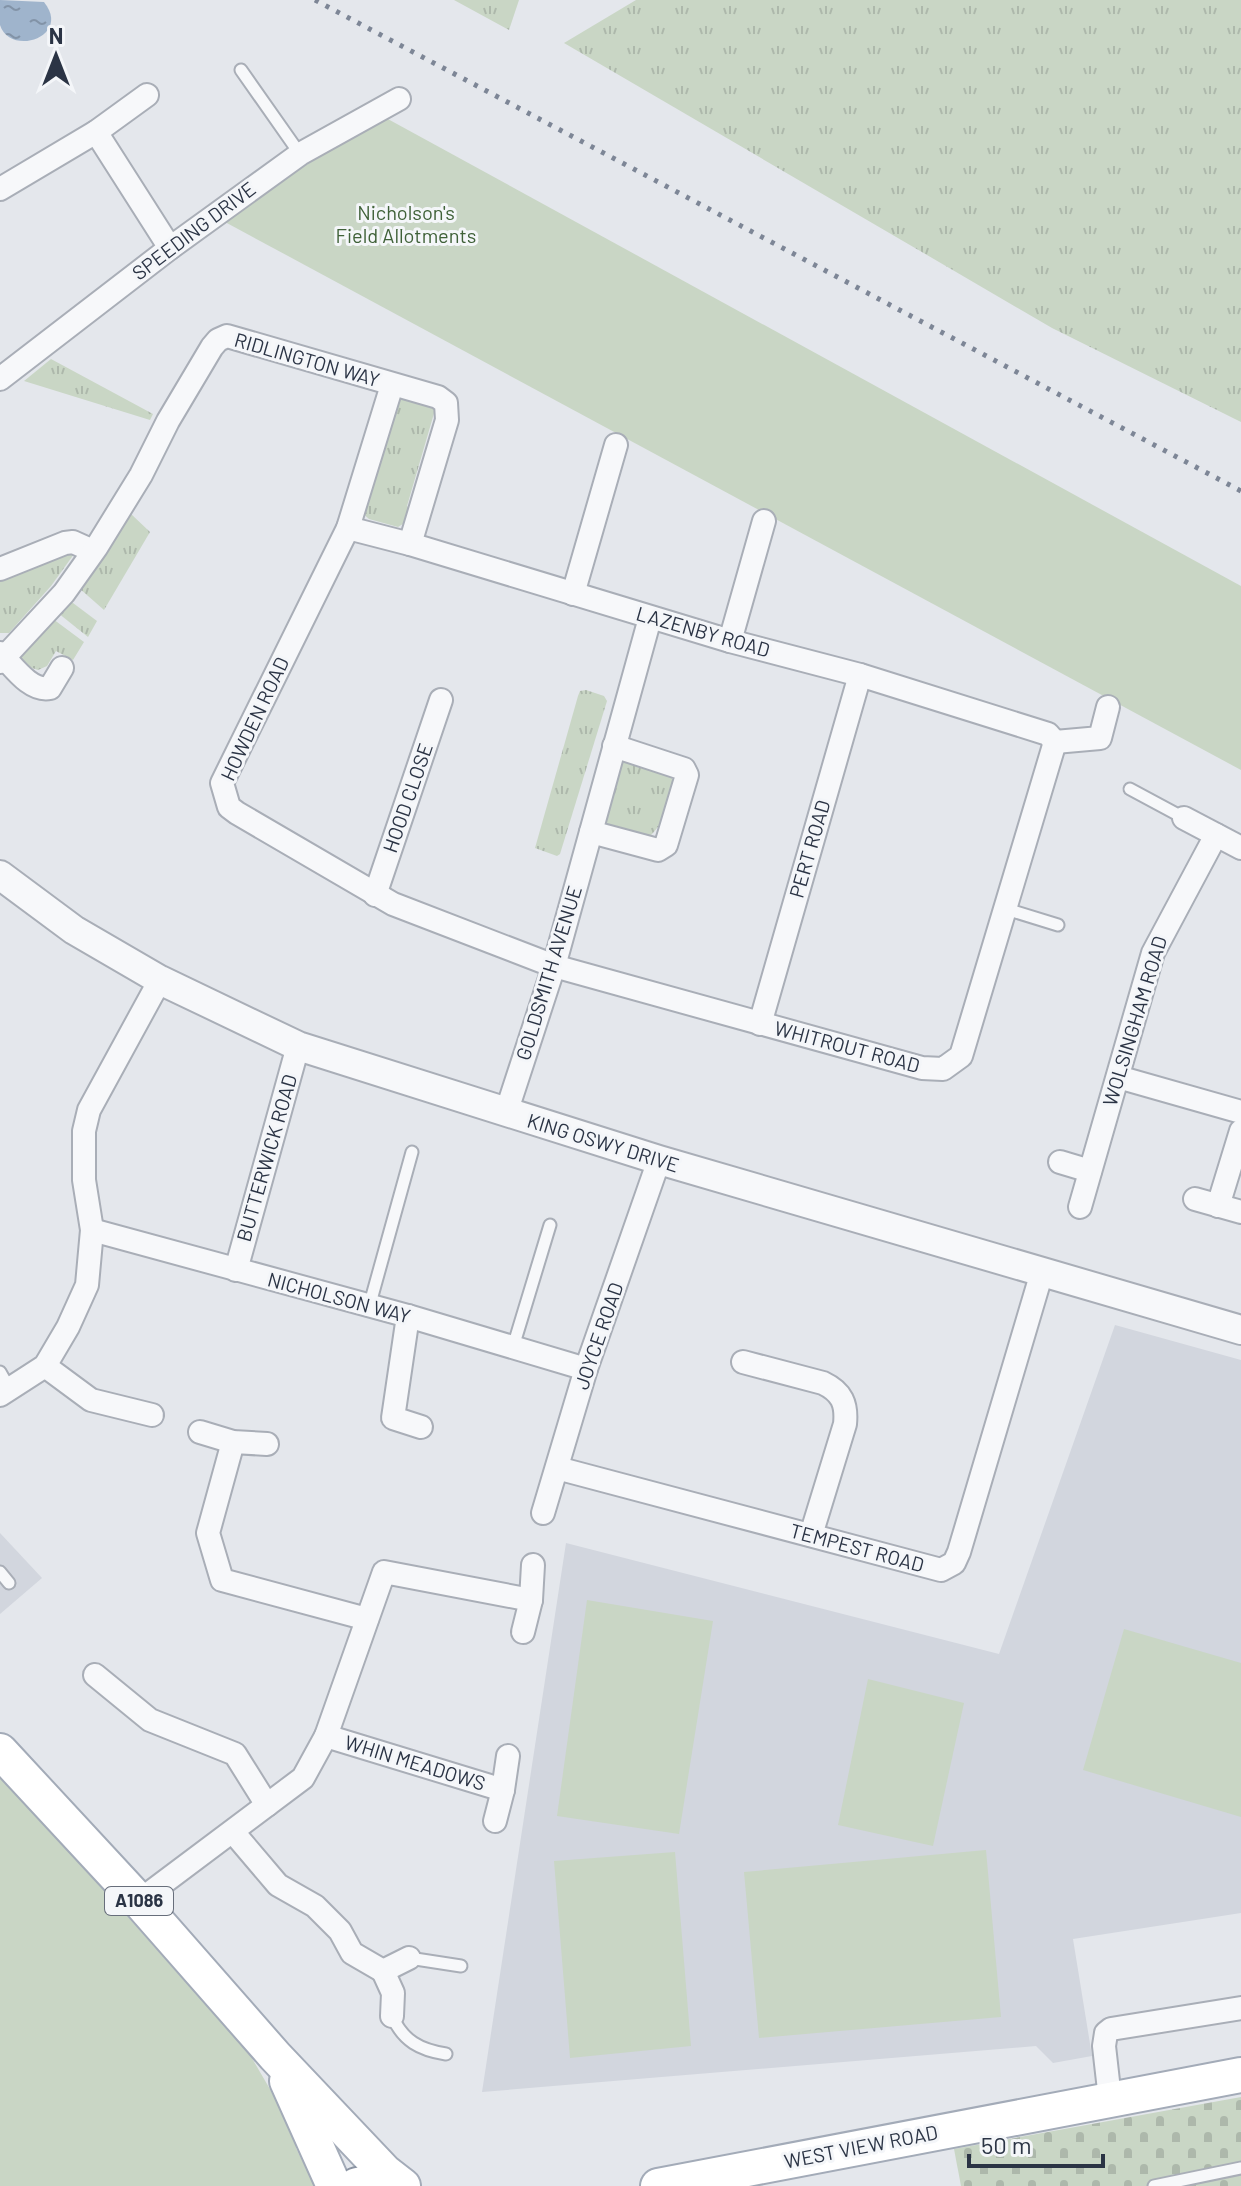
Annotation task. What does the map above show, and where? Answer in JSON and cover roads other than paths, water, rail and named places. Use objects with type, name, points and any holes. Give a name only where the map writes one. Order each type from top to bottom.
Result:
[{"type":"highway","points":[[357,2186],[381,2181],[400,2186]]},
{"type":"main road","name":"A1086","points":[[0,1751],[139,1901],[275,2056],[400,2186]]},
{"type":"main road","name":"A1086","points":[[275,2056],[334,2186]]},
{"type":"main road","name":"WEST VIEW ROAD","points":[[658,2186],[722,2180],[1110,2099],[1241,2075]]},
{"type":"street","points":[[0,189],[96,132],[147,95]]},
{"type":"street","name":"SPEEDING DRIVE","points":[[0,379],[170,248],[300,154],[399,99]]},
{"type":"street","points":[[96,132],[170,248]]},
{"type":"street","name":"RIDLINGTON WAY","points":[[2,657],[64,593],[141,475],[168,421],[218,340],[227,336],[438,397],[446,403],[448,412],[410,544]]},
{"type":"street","name":"HOWDEN ROAD","points":[[392,385],[348,528],[222,783],[229,807],[237,813],[375,895],[554,966]]},
{"type":"street","points":[[573,594],[616,445]]},
{"type":"street","points":[[730,641],[764,521]]},
{"type":"street","name":"LAZENBY ROAD","points":[[348,528],[730,641],[860,675],[1048,734],[1055,742]]},
{"type":"street","points":[[0,569],[65,543],[73,542],[93,551]]},
{"type":"street","name":"GOLDSMITH AVENUE","points":[[506,1113],[554,966],[650,618]]},
{"type":"street","points":[[2,657],[33,686],[44,690],[50,688],[62,668]]},
{"type":"street","name":"PERT ROAD","points":[[760,1024],[860,675]]},
{"type":"street","name":"HOOD CLOSE","points":[[375,895],[441,700]]},
{"type":"street","points":[[1055,742],[1100,738],[1108,707]]},
{"type":"street","name":"WHITROUT ROAD","points":[[554,966],[922,1068],[943,1069],[961,1056],[1055,742]]},
{"type":"street","points":[[591,832],[658,850],[666,845],[687,775],[684,769],[614,746]]},
{"type":"street","points":[[1184,818],[1241,848]]},
{"type":"street","name":"WOLSINGHAM ROAD","points":[[1080,1207],[1153,953],[1216,835]]},
{"type":"street","name":"KING OSWY DRIVE","points":[[0,875],[74,930],[160,980],[298,1046],[659,1160],[1241,1330]]},
{"type":"street","points":[[3,1385],[45,1366],[68,1327],[87,1285],[92,1230],[84,1180],[84,1131],[89,1110],[160,980]]},
{"type":"street","name":"BUTTERWICK ROAD","points":[[236,1270],[298,1046]]},
{"type":"street","points":[[1118,1077],[1241,1112]]},
{"type":"street","points":[[1218,1206],[1241,1131]]},
{"type":"street","name":"JOYCE ROAD","points":[[543,1513],[586,1369],[659,1160]]},
{"type":"street","points":[[1060,1162],[1090,1171]]},
{"type":"street","points":[[1195,1199],[1241,1212]]},
{"type":"street","name":"NICHOLSON WAY","points":[[92,1230],[408,1316],[586,1369]]},
{"type":"street","name":"TEMPEST ROAD","points":[[557,1468],[941,1570],[954,1563],[1042,1272]]},
{"type":"street","points":[[408,1316],[393,1418],[421,1427]]},
{"type":"street","points":[[743,1362],[823,1383],[834,1389],[846,1408],[845,1424],[811,1535]]},
{"type":"street","points":[[45,1366],[91,1400],[152,1415]]},
{"type":"street","points":[[200,1432],[233,1442],[267,1444]]},
{"type":"street","points":[[233,1442],[208,1533],[222,1580],[367,1619]]},
{"type":"street","points":[[523,1632],[531,1600],[533,1565]]},
{"type":"street","name":"WHIN MEADOWS","points":[[139,1901],[303,1778],[326,1736],[384,1572],[531,1600]]},
{"type":"street","points":[[95,1675],[150,1720],[235,1754],[267,1805]]},
{"type":"street","name":"WHIN MEADOWS","points":[[326,1736],[503,1790]]},
{"type":"street","name":"WHIN MEADOWS","points":[[495,1821],[510,1748]]},
{"type":"street","points":[[233,1832],[278,1885],[315,1906],[340,1931],[352,1953],[383,1971],[393,1993],[392,2016]]},
{"type":"street","points":[[383,1971],[409,1958]]},
{"type":"street","points":[[1110,2099],[1104,2046],[1106,2033],[1111,2029],[1241,2008]]},
{"type":"lane","points":[[241,70],[300,154]]},
{"type":"lane","points":[[1130,789],[1184,818]]},
{"type":"lane","points":[[1006,909],[1058,925]]},
{"type":"lane","points":[[369,1307],[412,1152]]},
{"type":"lane","points":[[513,1347],[550,1225]]},
{"type":"lane","points":[[0,1572],[9,1583]]},
{"type":"lane","points":[[409,1958],[461,1966]]},
{"type":"lane","points":[[392,2016],[398,2029],[410,2042],[446,2054]]},
{"type":"lane","points":[[1154,2186],[1241,2168]]},
{"type":"water","points":[[0,0],[44,2],[51,14],[50,25],[36,39],[15,40],[6,35],[0,25]]},
{"type":"railway","points":[[315,0],[1241,491]]},
{"type":"park label","name":"Nicholson's Field Allotments","points":[[406,224]]}]
